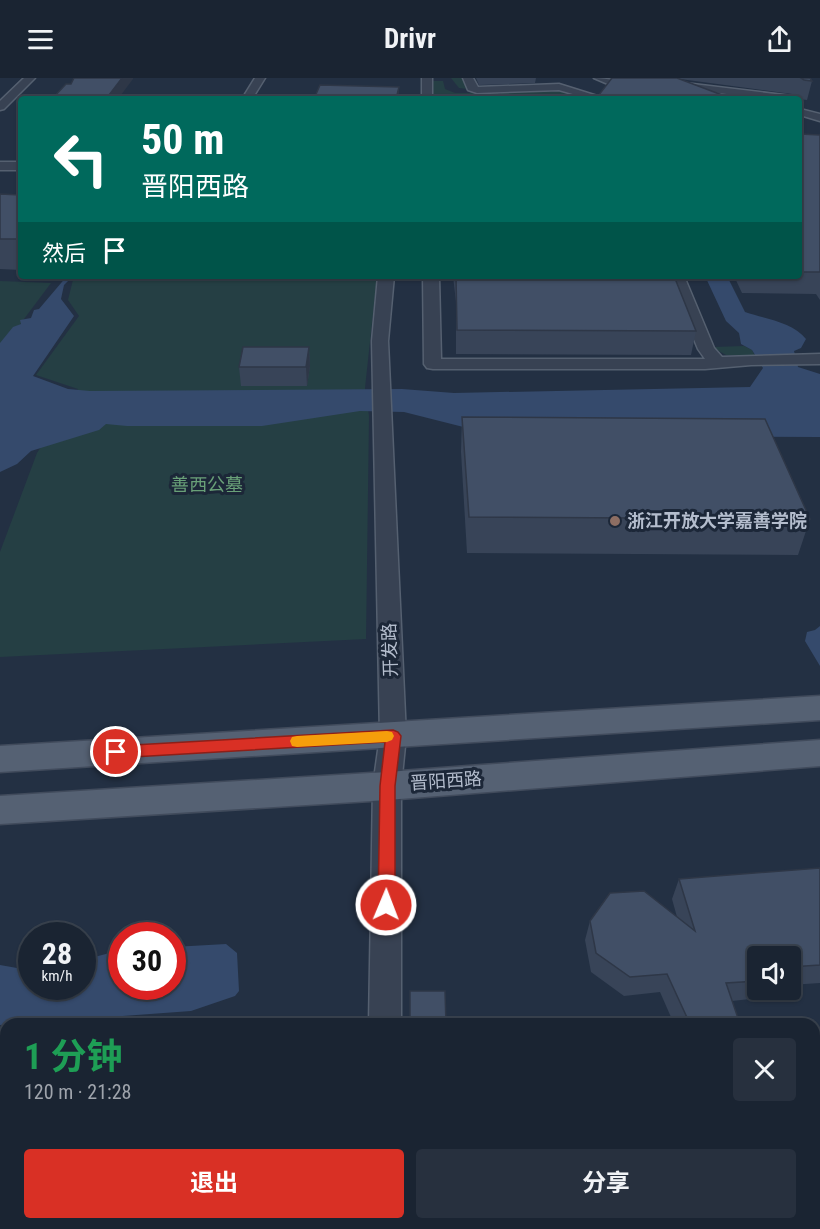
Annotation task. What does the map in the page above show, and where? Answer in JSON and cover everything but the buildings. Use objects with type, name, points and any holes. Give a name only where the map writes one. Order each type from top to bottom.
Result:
[{"type":"main road","points":[[0,759],[810,709]]},
{"type":"main road","name":"晋阳西路","points":[[0,810],[387,786],[815,754]]},
{"type":"street","points":[[0,107],[30,78]]},
{"type":"street","points":[[249,96],[260,78]]},
{"type":"street","points":[[427,78],[427,96]]},
{"type":"street","points":[[468,78],[472,88],[477,90],[559,87],[591,96]]},
{"type":"street","points":[[599,78],[621,87]]},
{"type":"street","points":[[605,96],[608,92],[621,87],[659,87],[759,96]]},
{"type":"street","points":[[802,113],[820,118]]},
{"type":"street","points":[[0,166],[18,166]]},
{"type":"street","name":"开发路","points":[[385,1018],[387,786],[393,736],[380,341],[386,279]]},
{"type":"street","points":[[431,279],[433,364],[717,363],[815,359]]},
{"type":"street","points":[[677,279],[706,349],[717,363]]},
{"type":"green space","points":[[451,78],[465,78],[469,88],[498,92],[499,95],[433,95],[433,81],[443,81],[445,89],[455,93],[471,93],[468,89],[459,88]]},
{"type":"green space","points":[[556,88],[587,96],[501,96],[501,92]]},
{"type":"green space","name":"善西公墓","points":[[377,279],[365,388],[369,416],[366,639],[0,657],[0,552],[37,453],[78,389],[36,375],[79,316],[68,300],[73,280]]},
{"type":"green space","points":[[0,281],[51,283],[0,351]]},
{"type":"green space","points":[[744,346],[752,350],[755,356],[726,355],[712,347]]},
{"type":"water","points":[[64,279],[70,279],[64,285],[61,299],[74,316],[33,376],[68,389],[90,391],[402,389],[454,393],[750,387],[763,368],[752,350],[741,344],[739,333],[726,321],[706,279],[728,279],[745,312],[786,325],[806,339],[801,348],[794,351],[798,367],[820,374],[820,437],[499,436],[404,412],[360,411],[262,426],[106,424],[99,430],[31,451],[17,464],[0,472],[0,343],[13,327],[21,324],[20,320],[31,318],[34,310],[39,309]]},
{"type":"water","points":[[820,626],[820,666],[805,641],[807,632]]},
{"type":"water","points":[[226,944],[237,953],[239,991],[235,996],[191,1011],[96,1018],[0,1018],[0,965],[18,968],[18,1000],[96,1000],[96,957],[108,953],[108,1000],[186,1000],[186,946]]},
{"type":"slow traffic","points":[[297,741],[387,736]]},
{"type":"place","name":"浙江开放大学嘉善学院","points":[[615,521]]},
{"type":"route","points":[[116,752],[393,736],[387,786],[386,905]]}]
